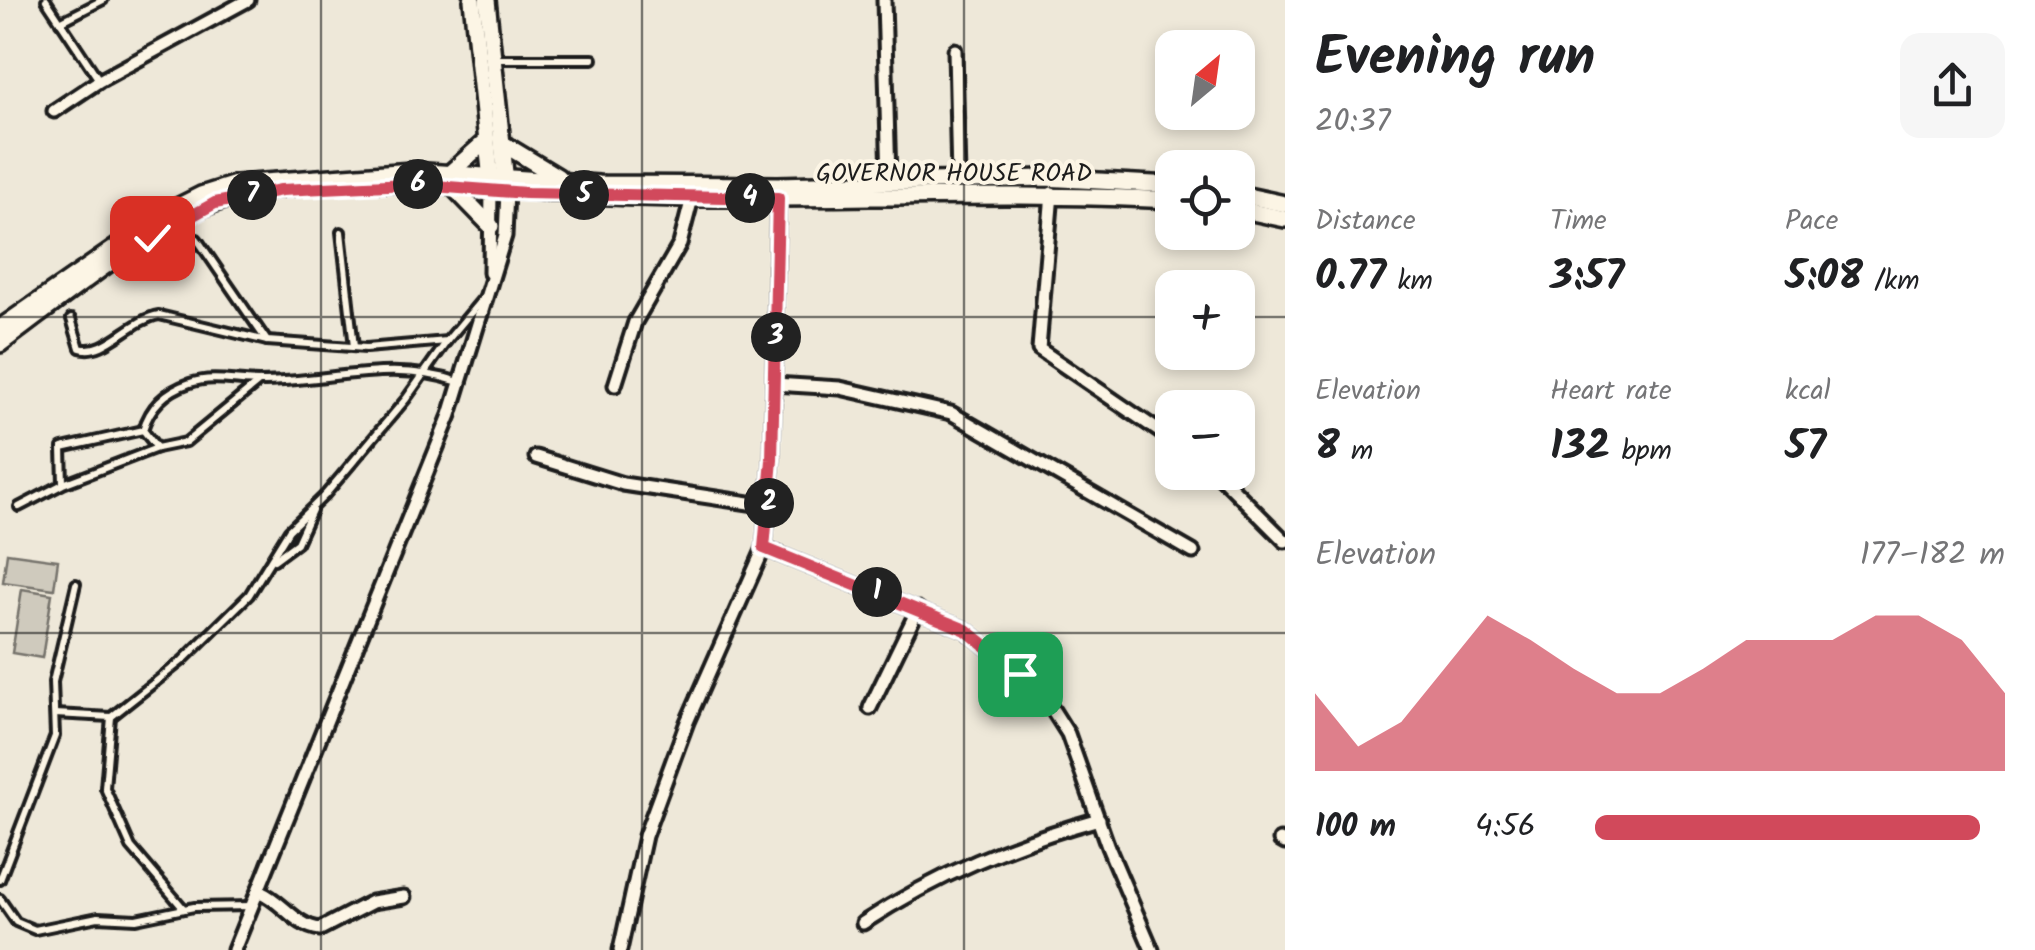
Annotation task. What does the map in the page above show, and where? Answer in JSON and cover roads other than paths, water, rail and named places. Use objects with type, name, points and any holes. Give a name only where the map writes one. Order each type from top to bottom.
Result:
[{"type":"main road","points":[[472,0],[487,140],[499,182]]},
{"type":"main road","points":[[487,0],[504,146],[499,182]]},
{"type":"main road","points":[[487,140],[451,178],[491,226]]},
{"type":"main road","points":[[504,146],[562,180]]},
{"type":"main road","name":"GOVERNOR HOUSE ROAD","points":[[0,328],[82,268],[201,194],[236,184],[358,172],[692,198],[889,180],[1155,184]]},
{"type":"main road","name":"GOVERNOR HOUSE ROAD","points":[[0,344],[152,238],[215,203],[281,190],[451,178]]},
{"type":"main road","name":"GOVERNOR HOUSE ROAD","points":[[499,182],[562,180],[778,192],[1052,193],[1155,199]]},
{"type":"main road","points":[[1255,198],[1285,204]]},
{"type":"main road","points":[[1255,213],[1285,219]]},
{"type":"street","points":[[54,111],[99,81],[248,0]]},
{"type":"street","points":[[884,0],[889,180]]},
{"type":"street","points":[[955,50],[958,179]]},
{"type":"street","points":[[234,950],[459,382],[490,273],[491,226],[499,182]]},
{"type":"street","points":[[490,273],[497,265],[505,236],[499,182]]},
{"type":"street","points":[[620,950],[644,836],[686,722],[764,548],[774,384],[778,192]]},
{"type":"street","points":[[1052,193],[1039,348],[1155,428]]},
{"type":"street","points":[[615,385],[634,322],[680,244],[692,198]]},
{"type":"street","points":[[774,384],[840,388],[951,414],[1193,552]]},
{"type":"street","points":[[536,457],[623,484],[769,506]]},
{"type":"street","points":[[1234,490],[1285,541]]},
{"type":"street","points":[[764,548],[966,630],[997,652],[1049,704],[1068,734],[1152,950]]},
{"type":"street","points":[[870,708],[918,609]]},
{"type":"street","points":[[863,923],[925,882],[985,855],[1099,819]]},
{"type":"street","points":[[260,892],[274,898],[299,922],[320,929],[372,902],[404,897]]},
{"type":"street","points":[[624,934],[634,950]]},
{"type":"lane","points":[[46,0],[99,81]]},
{"type":"lane","points":[[60,22],[103,0]]},
{"type":"lane","points":[[496,60],[592,59]]},
{"type":"lane","points":[[341,232],[354,348]]},
{"type":"lane","points":[[197,240],[267,341]]},
{"type":"lane","points":[[55,714],[111,717],[218,629],[274,560],[290,530],[312,509],[484,298]]},
{"type":"lane","points":[[71,319],[80,348],[89,351],[101,349],[144,318],[160,315],[267,341],[354,348],[447,340]]},
{"type":"lane","points":[[143,430],[153,405],[191,382],[222,378],[259,382],[370,371],[427,371],[459,382]]},
{"type":"lane","points":[[19,507],[63,484],[196,436],[259,382]]},
{"type":"lane","points":[[143,430],[156,448]]},
{"type":"lane","points":[[63,484],[62,448],[143,430]]},
{"type":"lane","points":[[274,560],[297,543],[312,509]]},
{"type":"lane","points":[[0,880],[49,757],[57,725],[54,682],[76,584]]},
{"type":"lane","points":[[111,717],[105,788],[131,847],[184,908]]},
{"type":"lane","points":[[0,899],[16,922],[35,930],[98,917],[136,919],[184,908],[254,906]]}]
